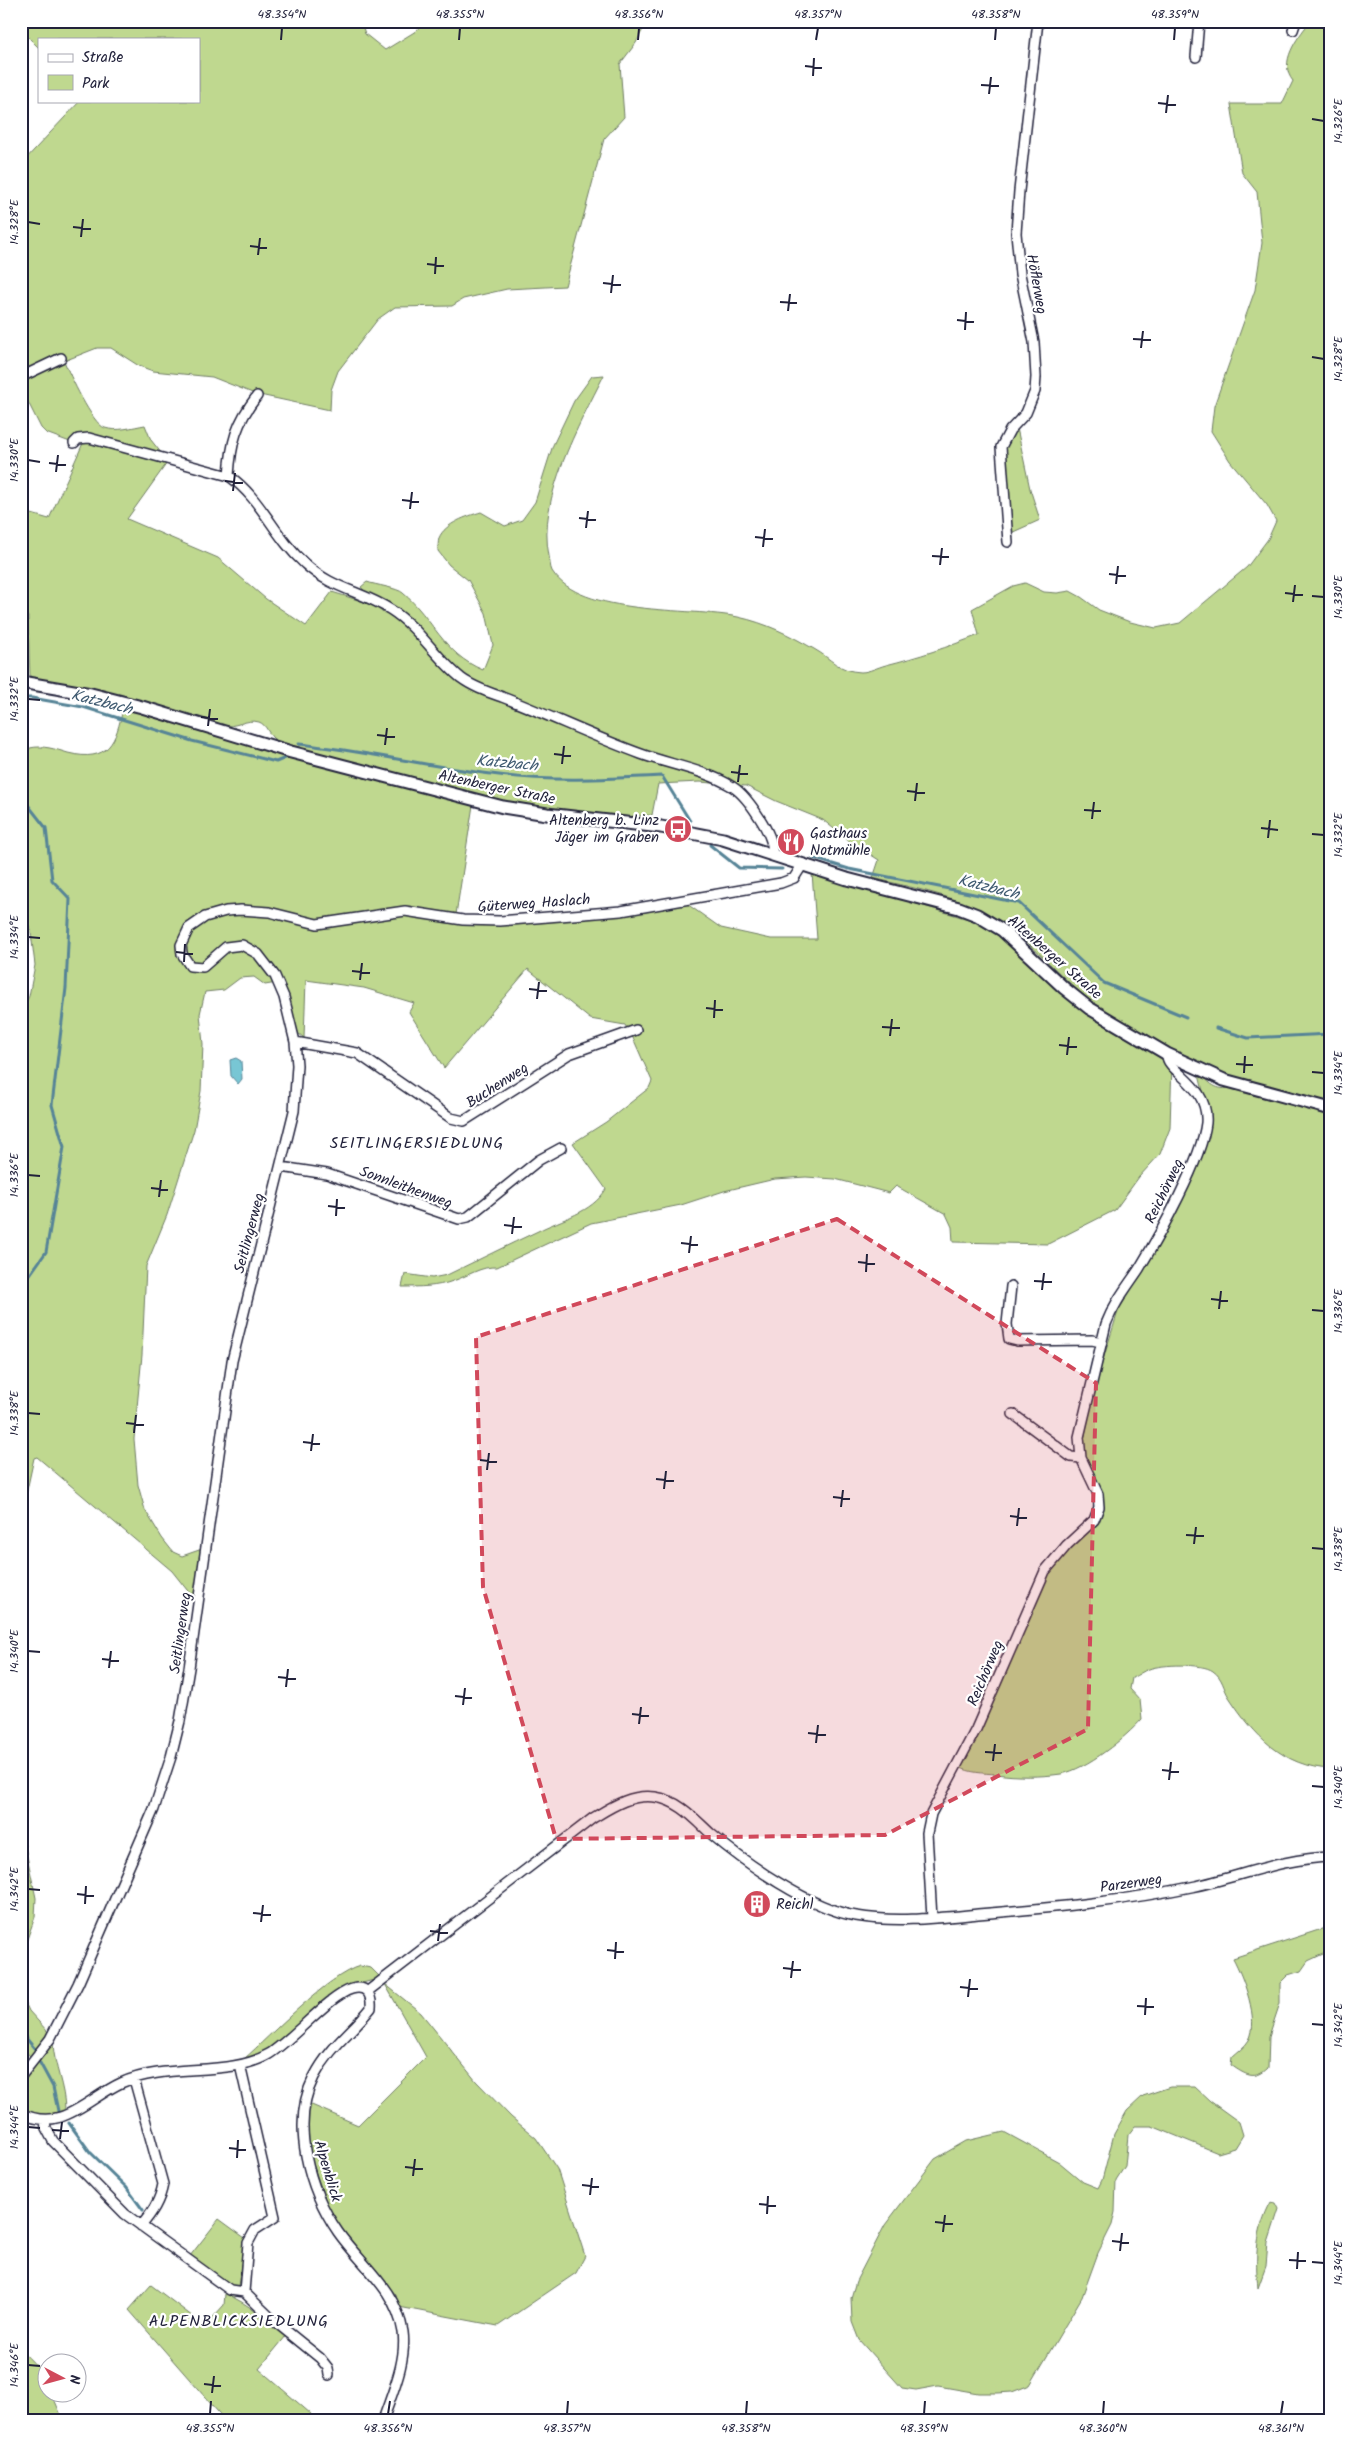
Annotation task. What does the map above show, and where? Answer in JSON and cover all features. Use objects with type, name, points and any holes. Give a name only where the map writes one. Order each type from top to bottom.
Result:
[{"type":"street","name":"Höflerweg","points":[[1008,542],[1001,447],[1010,430],[1026,413],[1034,391],[1036,377],[1034,342],[1020,274],[1016,233],[1038,21]]},
{"type":"street","points":[[1196,57],[1199,21]]},
{"type":"street","points":[[21,377],[61,358]]},
{"type":"street","points":[[229,476],[234,433],[246,410],[257,396]]},
{"type":"street","points":[[74,443],[78,439],[89,438],[229,476],[242,485],[281,538],[304,564],[337,586],[377,602],[402,617],[462,678],[474,686],[567,723],[623,748],[727,783],[748,801],[771,840],[772,853]]},
{"type":"street","name":"Altenberger Straße","points":[[21,682],[91,694],[142,707],[291,752],[503,807],[678,829],[772,853],[847,879],[959,908],[984,918],[1010,936],[1064,988],[1089,1008],[1167,1054],[1224,1080],[1331,1110]]},
{"type":"street","name":"Güterweg Haslach","points":[[281,1166],[296,1095],[295,1042],[284,997],[267,962],[254,951],[242,945],[234,944],[226,947],[203,967],[190,966],[186,962],[181,946],[189,928],[196,921],[215,913],[240,910],[268,912],[317,924],[405,911],[482,922],[621,911],[781,883],[794,878],[804,864]]},
{"type":"street","name":"Buchenweg","points":[[295,1042],[357,1053],[451,1118],[464,1121],[569,1054],[636,1030]]},
{"type":"street","name":"Reichörweg","points":[[932,1918],[927,1833],[932,1814],[976,1729],[1045,1571],[1067,1545],[1094,1520],[1099,1507],[1098,1494],[1085,1470],[1081,1458],[1080,1424],[1101,1342],[1112,1308],[1139,1269],[1160,1230],[1192,1165],[1204,1132],[1206,1110],[1200,1094],[1169,1063],[1167,1054]]},
{"type":"street","name":"Sonnleithenweg","points":[[281,1166],[320,1172],[459,1219],[468,1217],[539,1160],[561,1148]]},
{"type":"street","name":"Seitlingerweg","points":[[21,2076],[50,2039],[78,1984],[136,1853],[154,1809],[168,1766],[180,1722],[189,1668],[232,1361],[244,1305],[281,1166]]},
{"type":"street","points":[[1011,1286],[1007,1324],[1009,1339],[1017,1341],[1092,1340],[1101,1342]]},
{"type":"street","points":[[1013,1414],[1071,1458],[1081,1458]]},
{"type":"street","name":"Parzerweg","points":[[368,1991],[593,1818],[614,1805],[641,1796],[656,1797],[682,1808],[711,1833],[748,1860],[808,1899],[830,1910],[874,1919],[932,1918],[1137,1897],[1209,1883],[1304,1859],[1331,1857]]},
{"type":"street","points":[[21,2114],[30,2118],[46,2120],[60,2118],[76,2112],[120,2084],[134,2078],[166,2071],[240,2065],[267,2056],[279,2048],[340,1995],[352,1989],[363,1988],[368,1991]]},
{"type":"street","name":"Alpenblick","points":[[368,1991],[372,1997],[371,2008],[325,2057],[313,2078],[305,2097],[303,2132],[308,2163],[326,2212],[337,2231],[387,2291],[400,2319],[403,2333],[401,2364],[383,2420]]},
{"type":"street","points":[[240,2065],[275,2217],[255,2230],[248,2243],[244,2292]]},
{"type":"street","points":[[134,2078],[163,2184],[161,2196],[152,2213],[141,2226]]},
{"type":"street","points":[[46,2120],[46,2128],[53,2141],[125,2214],[230,2290],[244,2292],[273,2320],[320,2358],[328,2368],[328,2375]]},
{"type":"highlighted area","points":[[837,1219],[1096,1383],[1088,1729],[885,1835],[556,1839],[483,1587],[476,1337]]},
{"type":"green space","points":[[21,21],[361,21],[365,34],[385,50],[416,31],[425,21],[647,21],[636,43],[620,64],[624,117],[604,139],[565,286],[507,289],[463,299],[452,306],[395,307],[378,319],[338,371],[331,390],[330,410],[255,394],[212,377],[153,371],[139,366],[111,348],[97,348],[64,361],[88,409],[100,425],[115,430],[145,425],[151,440],[162,454],[90,435],[83,434],[70,442],[46,433],[41,428],[21,388],[21,381],[63,361],[59,353],[21,372],[21,164],[79,102],[200,102],[200,38],[38,38],[38,47],[21,30]]},
{"type":"green space","points":[[1309,23],[1328,29],[1331,25],[1331,1105],[1232,1077],[1200,1065],[1154,1042],[1097,1007],[1026,941],[998,920],[964,903],[873,878],[879,860],[849,841],[823,820],[776,801],[746,786],[700,782],[658,784],[652,815],[620,817],[520,805],[291,747],[274,739],[264,725],[259,722],[250,721],[227,726],[79,686],[30,679],[28,617],[21,604],[21,511],[49,519],[84,441],[167,463],[127,519],[218,558],[266,599],[306,626],[332,592],[374,605],[383,613],[384,604],[367,594],[361,587],[367,582],[403,593],[423,613],[439,635],[458,655],[483,670],[493,645],[486,613],[468,580],[449,565],[438,551],[439,538],[451,524],[481,512],[505,526],[522,520],[535,502],[553,445],[574,401],[592,376],[604,375],[572,439],[563,463],[549,511],[547,534],[552,571],[566,586],[587,596],[638,608],[738,617],[777,630],[796,639],[841,667],[861,672],[944,648],[979,635],[972,609],[1013,586],[1025,583],[1044,592],[1070,591],[1099,610],[1130,622],[1156,628],[1180,623],[1247,567],[1268,539],[1276,521],[1267,505],[1230,461],[1211,431],[1214,406],[1255,290],[1262,243],[1257,192],[1242,173],[1231,104],[1282,104],[1293,81],[1287,66],[1288,59],[1299,36]]},
{"type":"green space","points":[[1017,428],[1030,489],[1040,520],[1011,533],[1004,449]]},
{"type":"green space","points":[[123,708],[473,805],[455,921],[472,924],[510,924],[687,904],[721,928],[771,939],[817,939],[812,873],[975,921],[1003,938],[1074,1003],[1103,1024],[1172,1061],[1170,1128],[1160,1154],[1139,1177],[1115,1210],[1048,1244],[953,1242],[952,1227],[946,1214],[896,1186],[889,1193],[835,1179],[806,1177],[775,1179],[724,1191],[681,1205],[591,1223],[497,1267],[480,1270],[447,1283],[421,1287],[402,1287],[405,1274],[432,1278],[447,1275],[584,1210],[600,1197],[606,1189],[573,1143],[606,1122],[649,1088],[652,1081],[633,1038],[625,1025],[590,1019],[528,969],[444,1068],[409,1012],[414,1003],[364,988],[306,980],[304,1038],[298,1033],[283,982],[265,985],[254,977],[240,978],[224,990],[205,992],[200,1014],[203,1044],[201,1091],[194,1130],[167,1215],[146,1266],[142,1355],[134,1439],[138,1485],[145,1510],[162,1538],[173,1552],[182,1556],[202,1549],[195,1600],[172,1571],[37,1457],[34,1458],[21,1518],[21,1013],[29,996],[35,965],[31,933],[21,899],[21,777],[26,755],[30,748],[44,747],[82,755],[93,755],[102,752],[113,740]]},
{"type":"green space","points":[[1198,1071],[1215,1087],[1230,1088],[1331,1115],[1331,1769],[1314,1767],[1298,1762],[1271,1746],[1249,1724],[1229,1697],[1221,1680],[1213,1671],[1208,1668],[1182,1665],[1155,1667],[1132,1678],[1130,1689],[1140,1700],[1142,1719],[1105,1752],[1082,1766],[1061,1774],[1037,1776],[1012,1776],[977,1772],[959,1767],[1049,1572],[1102,1510],[1085,1459],[1084,1440],[1094,1389],[1120,1305],[1164,1236],[1195,1174],[1203,1151],[1205,1099]]},
{"type":"green space","points":[[21,1828],[36,1898],[35,1917],[21,1956]]},
{"type":"green space","points":[[1331,1926],[1331,1957],[1323,1954],[1308,1961],[1301,1971],[1288,1975],[1280,1983],[1280,2003],[1269,2036],[1268,2068],[1254,2075],[1245,2074],[1236,2069],[1231,2065],[1232,2057],[1249,2040],[1253,2021],[1249,1999],[1233,1958]]},
{"type":"green space","points":[[360,1966],[371,1968],[381,1978],[344,1988],[280,2043],[264,2053],[244,2059],[317,1993],[347,1971]]},
{"type":"green space","points":[[385,1984],[421,2013],[476,2081],[511,2117],[536,2138],[557,2169],[585,2256],[576,2273],[498,2326],[399,2307],[396,2295],[341,2231],[327,2205],[308,2150],[307,2103],[358,2125],[426,2057]]},
{"type":"green space","points":[[21,1994],[29,2011],[48,2032],[31,2058],[21,2044]]},
{"type":"green space","points":[[53,2043],[65,2102],[65,2111],[48,2114],[31,2113],[21,2108],[21,2083]]},
{"type":"green space","points":[[1170,2087],[1195,2087],[1210,2101],[1239,2122],[1243,2135],[1235,2148],[1218,2153],[1152,2126],[1135,2126],[1128,2135],[1125,2166],[1116,2180],[1115,2212],[1112,2225],[1098,2253],[1082,2297],[1030,2385],[1012,2392],[997,2393],[978,2393],[938,2386],[916,2390],[902,2388],[859,2340],[852,2322],[851,2298],[856,2281],[885,2225],[935,2159],[966,2141],[1004,2132],[1059,2162],[1083,2182],[1098,2188],[1102,2180],[1114,2134],[1127,2111],[1143,2096]]},
{"type":"green space","points":[[1271,2202],[1276,2203],[1279,2209],[1268,2243],[1266,2266],[1258,2288],[1258,2244],[1262,2223]]},
{"type":"green space","points":[[219,2219],[245,2238],[238,2286],[229,2286],[190,2256]]},
{"type":"green space","points":[[151,2285],[205,2326],[224,2305],[225,2294],[250,2307],[286,2336],[259,2369],[311,2414],[308,2420],[225,2420],[129,2310]]},
{"type":"green space","points":[[21,2350],[38,2369],[38,2404],[56,2404],[63,2420],[21,2420]]},
{"type":"water","points":[[236,1058],[241,1061],[242,1079],[238,1084],[231,1076],[230,1060]]},
{"type":"waterway","name":"Katzbach","points":[[21,698],[32,698],[83,707],[192,741],[276,762],[290,756]]},
{"type":"waterway","name":"Katzbach","points":[[299,744],[512,777],[576,779],[662,776],[690,821]]},
{"type":"waterway","points":[[21,796],[46,828],[52,880],[70,899],[66,988],[52,1105],[64,1147],[46,1252],[21,1287]]},
{"type":"waterway","name":"Katzbach","points":[[710,845],[739,868],[782,869]]},
{"type":"waterway","name":"Katzbach","points":[[813,858],[849,869],[1019,903],[1104,983],[1186,1017]]},
{"type":"waterway","name":"Katzbach","points":[[1216,1028],[1248,1038],[1331,1034]]},
{"type":"waterway","points":[[21,2032],[35,2049]]},
{"type":"waterway","points":[[40,2063],[53,2087],[58,2111]]},
{"type":"waterway","points":[[69,2123],[90,2152],[126,2187],[143,2210]]},
{"type":"place","name":"Altenberg b. Linz Jäger im Graben","points":[[678,829]]},
{"type":"place","name":"Gasthaus Notmühle","points":[[791,842]]},
{"type":"place","name":"Reichl","points":[[757,1904]]},
{"type":"district","name":"SEITLINGERSIEDLUNG","points":[[417,1142]]},
{"type":"district","name":"ALPENBLICKSIEDLUNG","points":[[239,2320]]}]
